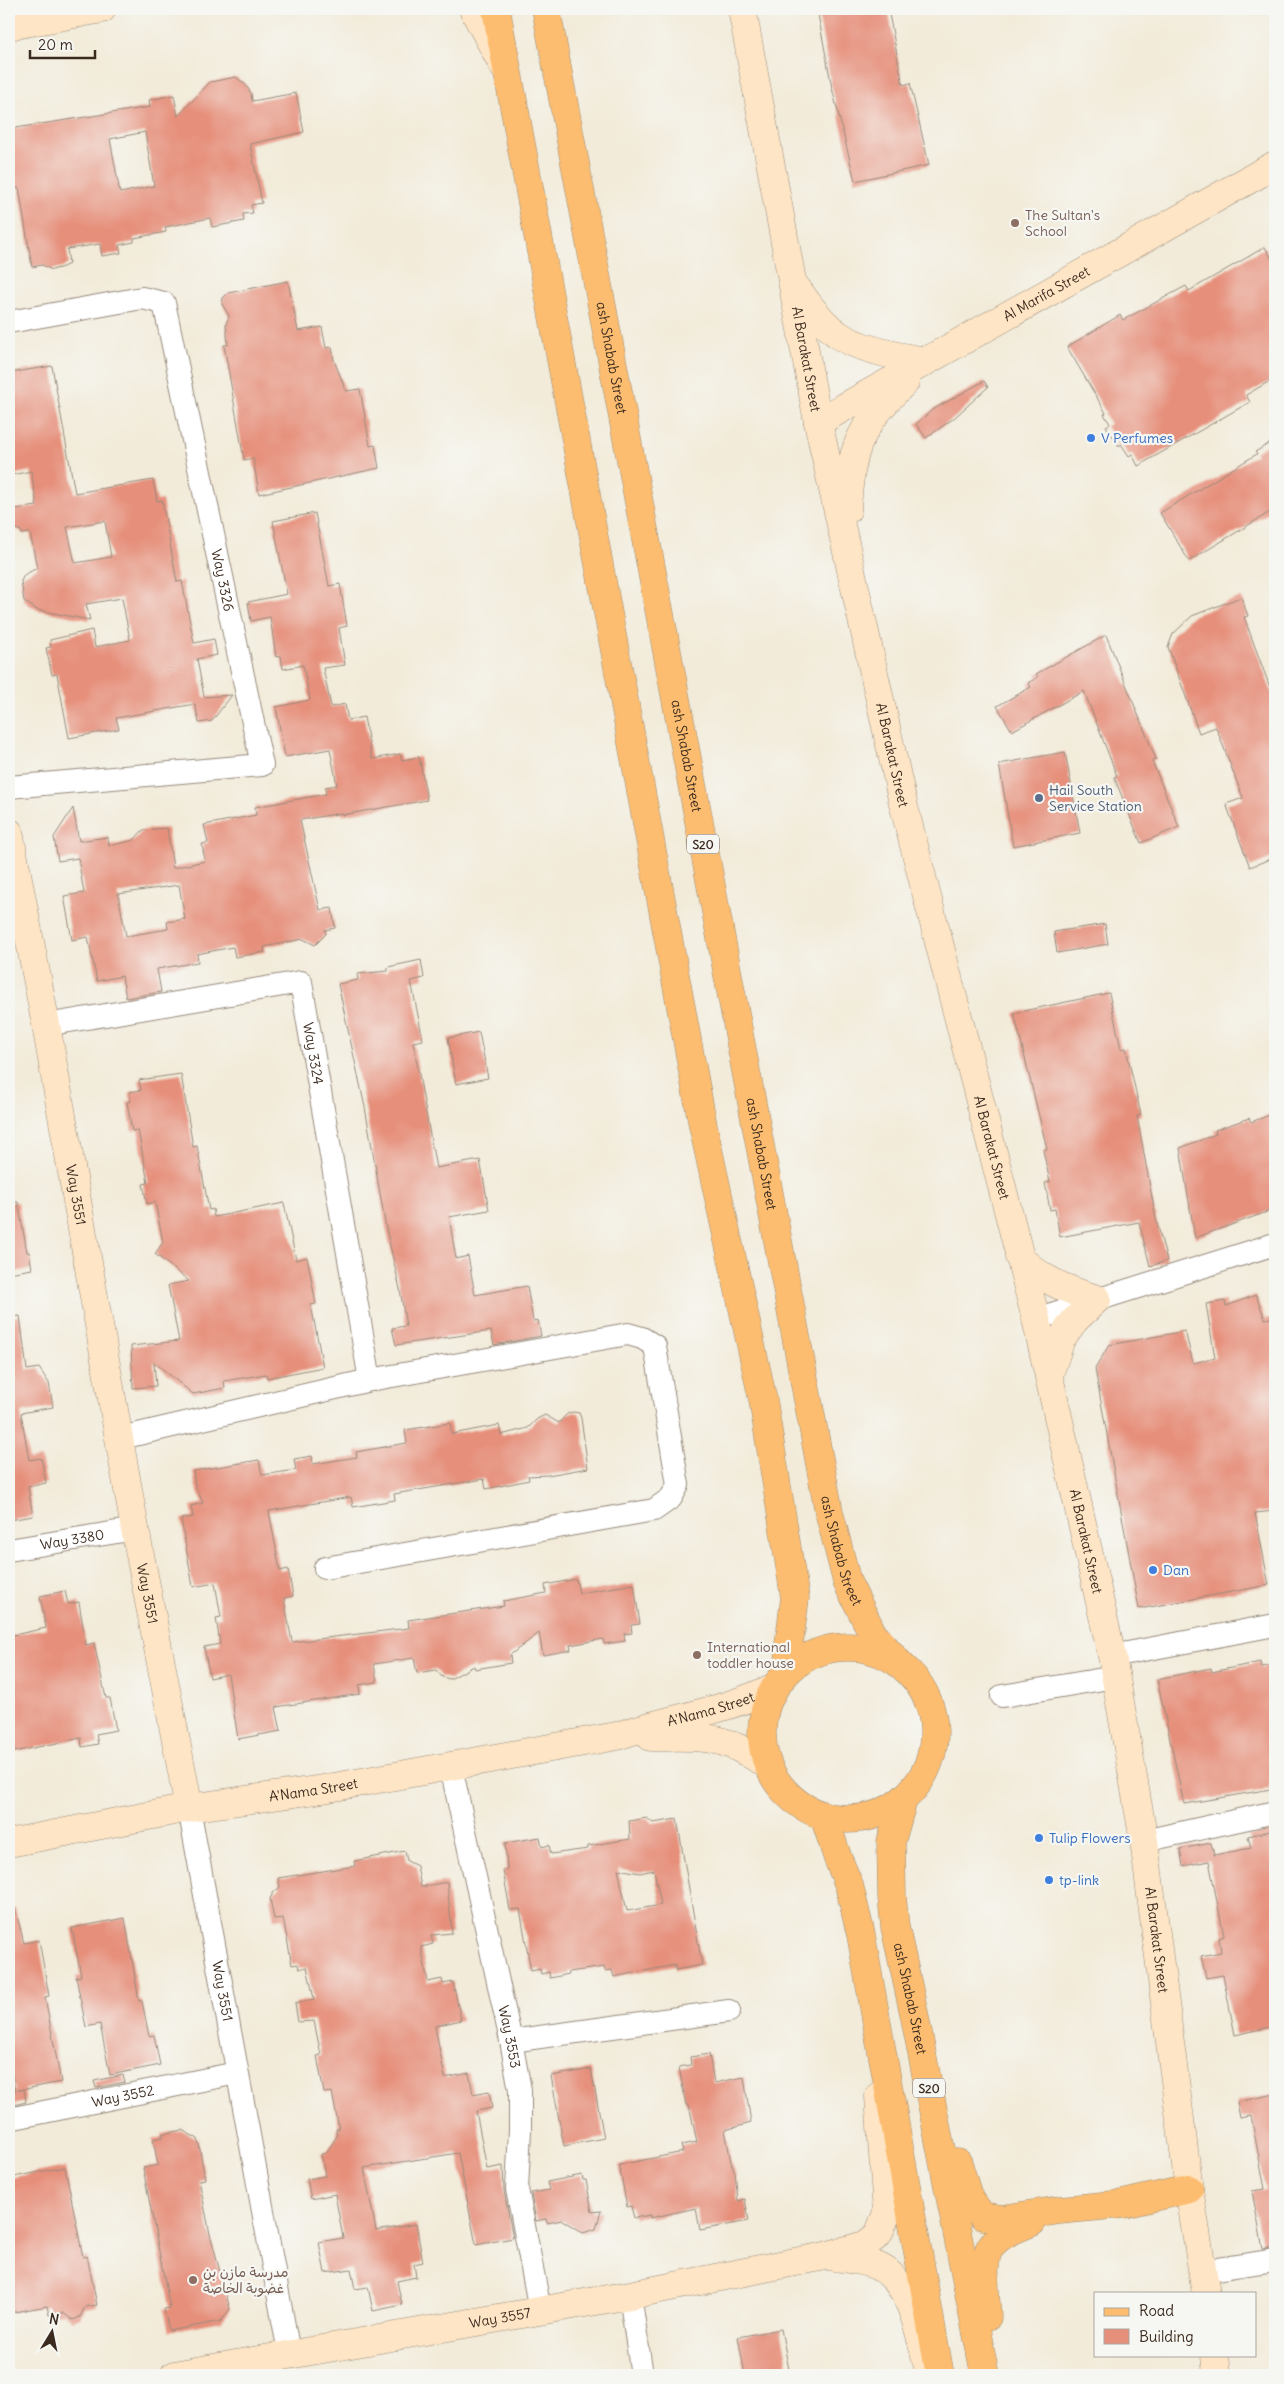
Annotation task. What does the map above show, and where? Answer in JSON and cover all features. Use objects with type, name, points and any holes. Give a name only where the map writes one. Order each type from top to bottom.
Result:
[{"type":"main road","name":"S20","points":[[496,9],[703,1126],[763,1400],[795,1598],[782,1678]]},
{"type":"main road","name":"ash Shabab Street","points":[[546,9],[829,1512],[847,1582],[873,1634],[900,1664]]},
{"type":"main road","name":"S20","points":[[856,1647],[879,1652],[900,1664],[922,1687],[929,1702],[935,1736],[933,1753],[926,1771],[916,1786],[903,1800],[879,1814],[852,1819],[824,1816],[806,1808],[790,1797],[777,1782],[767,1765],[762,1745],[762,1725],[765,1706],[782,1678],[810,1655],[832,1648],[856,1647]]},
{"type":"main road","name":"ash Shabab Street","points":[[903,1800],[892,1842],[892,1897],[895,1927],[914,2013],[985,2375]]},
{"type":"main road","points":[[824,1816],[849,1886],[871,1995],[940,2375]]},
{"type":"main road","points":[[914,2013],[968,2196],[982,2216],[1002,2219],[1060,2210],[1124,2204],[1189,2189]]},
{"type":"main road","points":[[993,2375],[986,2297],[986,2261],[991,2246],[1007,2233],[1060,2210]]},
{"type":"street","points":[[9,26],[102,9]]},
{"type":"street","points":[[473,9],[508,76]]},
{"type":"street","name":"Al Barakat Street","points":[[742,9],[818,422],[903,803],[1036,1319],[1114,1666],[1144,1841],[1189,2189],[1204,2282]]},
{"type":"street","name":"Al Marifa Street","points":[[818,422],[1275,165]]},
{"type":"street","points":[[792,281],[815,314],[838,335],[864,346],[926,361]]},
{"type":"street","name":"Way 3326","points":[[9,322],[142,298],[164,303],[262,765],[9,787]]},
{"type":"street","points":[[845,544],[848,476],[855,446],[866,426],[895,392],[926,361]]},
{"type":"street","name":"Way 3551","points":[[9,832],[16,916],[46,1025],[135,1529],[189,1808],[289,2353]]},
{"type":"street","name":"Way 3324","points":[[46,1025],[301,982],[370,1380]]},
{"type":"street","points":[[1036,1319],[1275,1244]]},
{"type":"street","points":[[1019,1257],[1033,1271],[1060,1287],[1098,1299]]},
{"type":"street","points":[[1048,1375],[1061,1339],[1074,1321],[1098,1299]]},
{"type":"street","points":[[120,1438],[370,1380],[628,1334],[642,1338],[655,1346],[678,1485],[670,1498],[654,1510],[325,1568]]},
{"type":"street","name":"Way 3380","points":[[9,1550],[135,1529]]},
{"type":"street","points":[[1002,1696],[1275,1625]]},
{"type":"street","name":"A'Nama Street","points":[[9,1843],[189,1808],[451,1767],[617,1736],[748,1700],[782,1678]]},
{"type":"street","name":"A'Nama Street","points":[[617,1736],[701,1736],[732,1744],[747,1751],[767,1765]]},
{"type":"street","name":"Way 3553","points":[[451,1767],[520,2090],[517,2189],[540,2310]]},
{"type":"street","points":[[1144,1841],[1275,1812]]},
{"type":"street","points":[[825,2256],[864,2245],[878,2235],[887,2212],[871,1995]]},
{"type":"street","points":[[511,2041],[729,2011]]},
{"type":"street","name":"Way 3552","points":[[9,2119],[237,2074]]},
{"type":"street","points":[[825,2256],[861,2260],[880,2267],[897,2280],[914,2316],[930,2375]]},
{"type":"street","name":"Way 3557","points":[[174,2375],[289,2353],[630,2295],[825,2256]]},
{"type":"street","points":[[1204,2282],[1275,2260]]},
{"type":"street","points":[[630,2295],[642,2375]]},
{"type":"street","points":[[1215,2356],[1218,2375]]},
{"type":"building","points":[[817,9],[888,9],[903,85],[910,83],[929,165],[855,181],[832,88]]},
{"type":"building","points":[[236,77],[245,84],[251,93],[252,101],[296,93],[304,132],[250,144],[262,203],[251,205],[253,213],[243,214],[244,221],[212,227],[210,218],[165,227],[166,232],[134,238],[134,242],[119,245],[121,253],[102,256],[100,244],[67,249],[69,264],[52,270],[42,265],[32,267],[19,188],[9,190],[9,129],[150,107],[149,100],[174,95],[178,116],[210,82]],"holes":[[[145,132],[154,186],[120,193],[110,139]]]},
{"type":"building","points":[[1265,247],[1275,265],[1275,378],[1246,395],[1250,402],[1138,466],[1132,454],[1129,456],[1121,444],[1119,446],[1106,426],[1110,424],[1104,414],[1106,413],[1067,347],[1120,315],[1123,320],[1186,286],[1189,291]]},
{"type":"building","points":[[288,281],[298,331],[322,327],[326,348],[332,347],[334,360],[346,391],[360,389],[370,446],[375,445],[379,468],[259,494],[253,458],[244,460],[224,345],[228,345],[226,324],[229,316],[222,304],[223,298],[228,293]]},
{"type":"building","points":[[52,366],[75,493],[153,480],[157,501],[162,500],[177,582],[182,581],[194,643],[214,639],[217,655],[197,659],[204,697],[232,695],[212,721],[199,723],[195,704],[116,718],[119,729],[69,738],[57,674],[52,675],[46,648],[51,647],[50,640],[92,630],[95,647],[130,640],[122,598],[86,604],[90,620],[37,610],[24,601],[21,581],[24,575],[37,568],[30,533],[22,534],[21,531],[13,528],[9,517],[15,509],[37,506],[31,471],[12,475],[9,460],[9,373]],"holes":[[[105,521],[111,557],[75,563],[67,527]]]},
{"type":"building","points":[[984,381],[988,387],[954,418],[926,438],[916,424],[932,410]]},
{"type":"building","points":[[1275,440],[1275,509],[1189,561],[1160,513],[1257,454],[1255,452]]},
{"type":"building","points":[[315,513],[329,586],[340,584],[347,626],[339,628],[345,665],[323,668],[331,707],[345,704],[348,720],[364,717],[372,759],[400,754],[402,760],[419,757],[427,800],[342,815],[342,813],[300,820],[320,910],[332,908],[335,928],[325,930],[326,934],[315,945],[303,939],[264,947],[265,952],[235,957],[233,947],[197,954],[198,962],[157,969],[161,992],[126,998],[122,976],[97,981],[88,937],[72,940],[64,896],[84,893],[78,858],[58,861],[54,837],[73,808],[79,841],[108,837],[109,846],[134,840],[143,830],[167,828],[173,868],[205,861],[202,844],[208,843],[204,825],[256,815],[255,807],[326,794],[325,787],[337,785],[330,749],[285,757],[276,707],[310,700],[303,665],[283,669],[281,656],[276,657],[270,617],[251,621],[248,602],[287,594],[273,521]],"holes":[[[179,885],[185,919],[167,922],[168,929],[126,936],[118,894]]]},
{"type":"building","points":[[1241,597],[1248,616],[1244,617],[1275,701],[1275,857],[1250,867],[1226,804],[1243,798],[1216,727],[1199,733],[1168,647],[1173,634],[1192,616]]},
{"type":"building","points":[[1106,635],[1156,759],[1152,761],[1179,827],[1141,843],[1114,777],[1117,776],[1084,691],[1012,731],[997,706],[1031,687],[1028,683],[1038,677],[1036,674]]},
{"type":"building","name":"Hail South Service Station","points":[[1065,752],[1080,833],[1013,846],[999,764]]},
{"type":"building","points":[[1105,924],[1108,944],[1057,953],[1054,932]]},
{"type":"building","points":[[421,960],[424,978],[411,981],[423,1040],[413,1042],[436,1168],[480,1160],[489,1210],[449,1217],[456,1259],[468,1256],[475,1295],[527,1286],[533,1321],[538,1320],[541,1336],[494,1345],[491,1331],[396,1345],[392,1328],[406,1326],[400,1289],[386,1228],[365,1107],[338,984],[358,980],[357,974],[388,971],[388,967]]},
{"type":"building","points":[[1109,993],[1121,1049],[1126,1048],[1141,1115],[1137,1116],[1156,1219],[1167,1261],[1150,1266],[1139,1222],[1060,1237],[1055,1209],[1050,1210],[1045,1183],[1050,1182],[1043,1150],[1047,1149],[1014,1013]]},
{"type":"building","points":[[479,1032],[488,1078],[456,1084],[448,1038]]},
{"type":"building","points":[[181,1074],[193,1147],[197,1146],[209,1210],[213,1209],[214,1217],[284,1203],[296,1260],[307,1257],[316,1304],[311,1305],[323,1367],[267,1378],[266,1374],[224,1381],[225,1388],[193,1394],[154,1362],[156,1386],[133,1388],[131,1346],[179,1341],[168,1285],[189,1281],[155,1254],[163,1242],[155,1202],[147,1204],[143,1184],[148,1183],[138,1130],[132,1131],[127,1102],[131,1101],[129,1092],[141,1090],[139,1080]]},
{"type":"building","points":[[1275,1113],[1275,1209],[1195,1238],[1180,1148],[1216,1134],[1215,1130],[1249,1118],[1251,1122]]},
{"type":"building","points":[[9,1202],[18,1202],[32,1269],[9,1273]]},
{"type":"building","points":[[1256,1295],[1265,1319],[1275,1317],[1275,1511],[1255,1513],[1269,1585],[1139,1609],[1095,1369],[1109,1345],[1185,1331],[1193,1363],[1215,1358],[1206,1304],[1225,1301],[1226,1306]]},
{"type":"building","points":[[20,1316],[27,1370],[39,1368],[49,1383],[53,1407],[21,1413],[29,1460],[41,1458],[46,1483],[28,1487],[33,1516],[9,1520],[9,1317]]},
{"type":"building","points":[[579,1413],[581,1418],[588,1468],[548,1475],[528,1476],[529,1480],[486,1489],[484,1479],[394,1494],[395,1500],[353,1507],[351,1497],[269,1511],[280,1571],[288,1569],[293,1596],[284,1598],[292,1642],[409,1628],[408,1620],[504,1606],[503,1601],[546,1593],[545,1585],[576,1579],[579,1593],[634,1584],[640,1624],[631,1625],[632,1633],[624,1634],[625,1641],[604,1644],[603,1639],[570,1645],[571,1650],[543,1655],[539,1633],[510,1655],[511,1663],[475,1669],[474,1666],[450,1679],[442,1677],[436,1670],[417,1673],[414,1658],[374,1664],[377,1682],[359,1685],[360,1694],[276,1707],[281,1731],[238,1739],[228,1674],[210,1678],[204,1647],[220,1644],[216,1618],[221,1617],[215,1583],[193,1587],[181,1519],[193,1517],[191,1506],[203,1503],[195,1485],[193,1471],[259,1460],[262,1475],[296,1470],[294,1459],[312,1456],[313,1464],[357,1457],[356,1452],[407,1443],[405,1430],[450,1423],[452,1434],[499,1425],[501,1435],[528,1428],[537,1419],[545,1415],[559,1423],[567,1414]]},
{"type":"building","points":[[65,1591],[68,1604],[79,1602],[86,1645],[94,1643],[106,1698],[110,1698],[116,1730],[96,1734],[98,1744],[82,1747],[81,1738],[9,1753],[9,1636],[46,1628],[40,1596]]},
{"type":"building","points":[[1260,1662],[1261,1667],[1275,1665],[1275,1785],[1270,1786],[1271,1789],[1184,1804],[1157,1679],[1211,1668],[1212,1672]]},
{"type":"building","points":[[647,1818],[653,1823],[677,1819],[702,1965],[675,1970],[675,1965],[614,1977],[612,1970],[605,1971],[604,1967],[569,1972],[569,1974],[550,1978],[549,1972],[541,1974],[540,1969],[531,1971],[520,1909],[510,1910],[503,1870],[507,1869],[505,1843],[540,1837],[542,1847],[549,1845],[551,1854],[588,1849],[588,1846],[630,1839],[629,1821]],"holes":[[[618,1869],[640,1873],[654,1870],[661,1905],[627,1911]]]},
{"type":"building","points":[[1275,1830],[1275,2026],[1235,2035],[1223,1975],[1206,1978],[1201,1956],[1221,1952],[1219,1938],[1224,1936],[1209,1861],[1183,1866],[1180,1849],[1211,1843],[1214,1855],[1251,1848],[1248,1836]]},
{"type":"building","points":[[405,1851],[407,1861],[417,1866],[421,1887],[447,1882],[452,1933],[431,1935],[433,1944],[421,1947],[428,1982],[442,1979],[443,1984],[453,1982],[461,2020],[435,2026],[445,2078],[469,2073],[473,2094],[489,2091],[492,2108],[476,2111],[487,2169],[503,2166],[504,2191],[513,2238],[476,2245],[458,2153],[364,2168],[376,2231],[416,2224],[423,2262],[414,2264],[416,2277],[397,2281],[402,2305],[373,2311],[368,2287],[355,2289],[351,2269],[325,2273],[319,2242],[343,2238],[335,2194],[311,2199],[307,2179],[325,2176],[321,2154],[326,2153],[337,2136],[336,2129],[339,2129],[332,2092],[324,2093],[317,2056],[321,2055],[314,2021],[298,2022],[295,2003],[314,1999],[307,1967],[299,1969],[298,1964],[292,1965],[283,1918],[274,1919],[270,1899],[273,1893],[280,1887],[278,1878],[355,1866],[354,1861]]},
{"type":"building","points":[[15,1908],[24,1943],[39,1940],[49,1996],[45,1997],[61,2082],[15,2091],[9,2058],[9,1909]]},
{"type":"building","points":[[125,1918],[139,2001],[142,2001],[149,2036],[154,2035],[160,2065],[110,2075],[100,2024],[86,2027],[76,1977],[81,1976],[72,1928]]},
{"type":"building","points":[[709,2054],[714,2083],[744,2077],[751,2123],[725,2130],[731,2162],[735,2172],[738,2201],[745,2199],[749,2221],[700,2230],[696,2208],[650,2218],[650,2215],[634,2218],[631,2206],[627,2207],[619,2165],[683,2152],[681,2145],[697,2142],[689,2105],[686,2105],[679,2067],[691,2065],[690,2057]]},
{"type":"building","points":[[591,2069],[604,2138],[564,2146],[551,2076]]},
{"type":"building","points":[[123,2075],[125,2082],[96,2088],[94,2081]]},
{"type":"building","points":[[24,2089],[26,2102],[9,2106],[9,2092]]},
{"type":"building","points":[[1275,2094],[1275,2247],[1263,2249],[1252,2191],[1265,2189],[1251,2116],[1240,2118],[1237,2102]]},
{"type":"building","points":[[182,2130],[198,2139],[205,2179],[199,2180],[210,2234],[230,2309],[221,2321],[169,2331],[164,2309],[170,2308],[143,2168],[158,2165],[153,2139],[162,2137],[162,2134]]},
{"type":"building","points":[[65,2167],[83,2257],[87,2256],[97,2305],[85,2307],[80,2317],[73,2320],[63,2313],[49,2315],[47,2306],[9,2313],[9,2178]]},
{"type":"building","points":[[582,2175],[583,2180],[586,2180],[592,2212],[601,2211],[596,2229],[583,2233],[562,2220],[547,2223],[546,2219],[536,2221],[531,2193],[549,2190],[547,2182]]},
{"type":"building","points":[[781,2329],[790,2375],[745,2375],[738,2337]]},
{"type":"place","name":"The Sultan's School","points":[[1015,223]]},
{"type":"place","name":"V Perfumes","points":[[1091,438]]},
{"type":"place","name":"Hail South Service Station","points":[[1039,798]]},
{"type":"place","name":"Dan","points":[[1153,1570]]},
{"type":"place","name":"International toddler house","points":[[697,1655]]},
{"type":"place","name":"Tulip Flowers","points":[[1039,1838]]},
{"type":"place","name":"tp-link","points":[[1049,1880]]},
{"type":"place","name":"مدرسة مازن بن غضوبة الخاصة","points":[[193,2280]]}]
